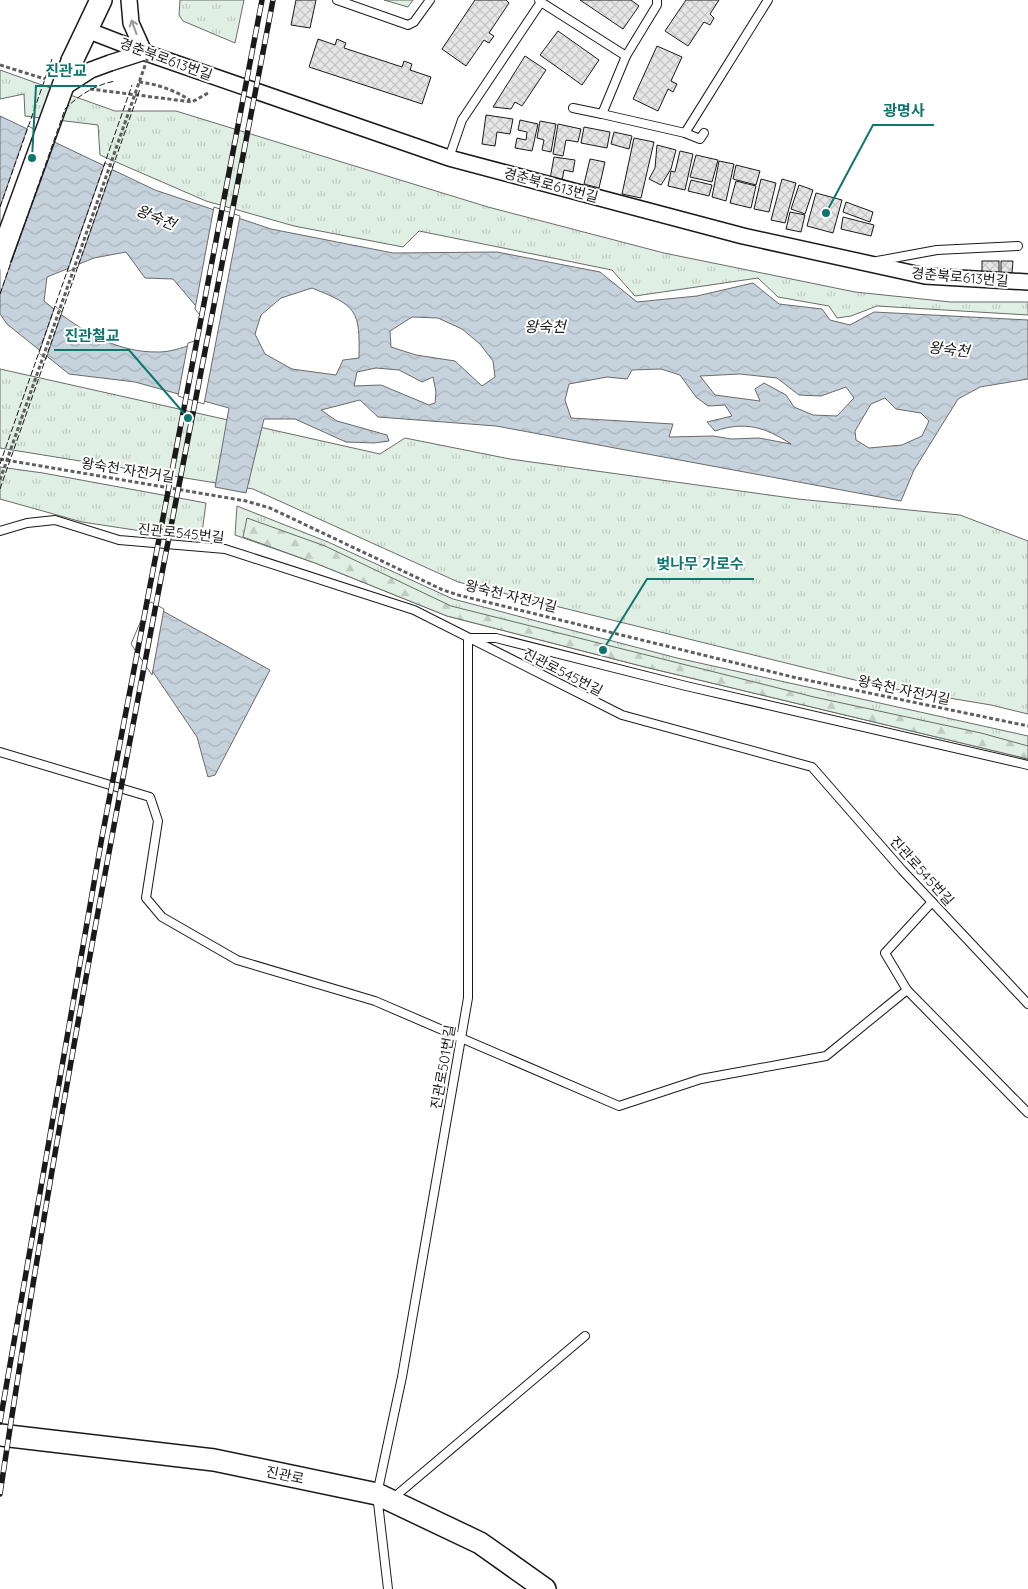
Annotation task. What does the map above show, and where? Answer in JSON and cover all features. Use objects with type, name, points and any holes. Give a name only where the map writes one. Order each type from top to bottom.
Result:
[{"type":"street","points":[[0,258],[55,86],[72,61],[102,0]]},
{"type":"street","points":[[55,86],[110,63],[147,53],[131,23],[128,0]]},
{"type":"street","name":"경춘북로613번길","points":[[87,30],[228,82],[449,158],[743,236],[925,276],[1028,282]]},
{"type":"street","name":"진관로","points":[[0,1435],[214,1460],[384,1497],[480,1543],[545,1589]]},
{"type":"lane","points":[[337,0],[408,24],[414,22],[430,0]]},
{"type":"lane","points":[[602,114],[626,56],[657,5],[657,0]]},
{"type":"lane","points":[[684,134],[768,0]]},
{"type":"lane","points":[[449,158],[462,120],[540,1],[626,56]]},
{"type":"lane","points":[[573,108],[700,139],[704,133]]},
{"type":"lane","points":[[865,263],[937,250],[1018,246]]},
{"type":"lane","name":"진관로545번길","points":[[0,531],[27,523],[55,520],[120,540],[225,549],[414,610],[622,715],[812,767],[932,902],[1028,1004]]},
{"type":"lane","points":[[468,638],[496,638],[686,686],[1028,765]]},
{"type":"lane","name":"진관로501번길","points":[[388,1589],[384,1497],[402,1377],[468,998],[468,638]]},
{"type":"lane","points":[[0,752],[150,798],[158,821],[146,898],[162,917],[237,960],[375,1001],[619,1106],[701,1079],[826,1056],[907,990]]},
{"type":"lane","points":[[932,902],[885,953],[907,990],[1028,1113]]},
{"type":"lane","points":[[384,1497],[585,1336]]},
{"type":"path","points":[[0,480],[139,82],[147,53]]},
{"type":"path","points":[[0,65],[55,86]]},
{"type":"path","points":[[139,82],[178,93],[192,102]]},
{"type":"path","points":[[89,88],[192,102],[228,82]]},
{"type":"path","name":"왕숙천 자전거길","points":[[0,459],[246,501],[270,508],[443,590],[458,595],[797,678],[1028,726]]},
{"type":"green space","points":[[180,0],[244,0],[235,43],[183,21],[179,15]]},
{"type":"green space","points":[[384,0],[413,0],[408,7]]},
{"type":"green space","points":[[0,70],[115,111],[176,111],[488,207],[664,253],[855,292],[951,302],[1028,302],[1028,315],[877,306],[851,316],[837,318],[829,306],[778,297],[758,278],[635,296],[612,270],[419,231],[403,247],[294,226],[206,201],[100,155],[98,125],[25,116],[24,94],[0,99]]},
{"type":"green space","points":[[0,369],[380,454],[405,438],[510,459],[798,499],[960,515],[1028,541],[1028,714],[991,705],[883,687],[458,582],[253,489],[0,448]]},
{"type":"green space","points":[[0,467],[206,503],[201,540],[82,522],[0,499]]},
{"type":"green space","points":[[237,506],[328,542],[453,599],[677,658],[1028,736],[1028,759],[645,667],[447,616],[315,563],[235,535]]},
{"type":"green space","points":[[247,518],[325,546],[451,606],[814,697],[981,733],[1028,746],[1028,759],[645,667],[447,616],[315,563],[243,537]]},
{"type":"water","name":"왕숙천","points":[[0,116],[155,190],[271,229],[393,253],[497,252],[600,272],[637,302],[697,296],[753,283],[779,304],[822,309],[830,320],[850,325],[874,312],[1028,320],[1028,379],[980,387],[958,399],[914,470],[901,501],[496,426],[378,417],[360,400],[321,410],[337,421],[387,435],[389,441],[374,443],[346,442],[295,419],[264,419],[246,493],[215,487],[229,408],[135,382],[69,374],[7,324],[0,314]],"holes":[[[126,252],[145,278],[173,279],[206,318],[200,342],[164,352],[127,348],[97,337],[44,301],[47,277],[94,258]],[[312,288],[327,294],[347,305],[353,312],[358,329],[359,358],[343,360],[336,375],[292,369],[265,354],[255,334],[261,315],[281,298]],[[412,317],[438,318],[462,329],[480,344],[493,361],[495,377],[482,386],[455,361],[416,355],[391,347],[390,331]],[[376,368],[399,370],[422,382],[433,377],[436,392],[435,403],[429,405],[381,385],[354,386],[357,372]],[[661,369],[680,375],[696,397],[708,406],[725,405],[732,416],[707,422],[715,431],[736,426],[754,427],[772,433],[791,444],[759,438],[669,437],[673,424],[571,418],[565,400],[569,384],[607,377],[627,379],[632,370]],[[740,374],[777,378],[799,395],[821,396],[846,387],[854,398],[837,416],[813,415],[794,407],[786,395],[764,383],[755,389],[760,401],[715,395],[700,376]],[[885,398],[896,409],[921,413],[929,421],[922,436],[902,445],[869,448],[856,440],[855,431],[871,404]]]},
{"type":"water","points":[[150,604],[270,670],[215,775],[208,777],[197,737],[134,644]]},
{"type":"pier","points":[[28,126],[54,139],[0,294],[0,207]]},
{"type":"pier","points":[[105,163],[113,167],[78,267],[67,272]]},
{"type":"pier","points":[[214,207],[240,216],[204,404],[178,396],[188,343],[198,340],[203,319],[195,309]]},
{"type":"pier","points":[[55,306],[62,312],[46,359],[39,353]]},
{"type":"pier","points":[[151,602],[164,609],[152,675],[131,644],[148,604]]},
{"type":"building","points":[[296,0],[316,0],[310,28],[291,25]]},
{"type":"building","points":[[475,0],[506,0],[509,3],[489,33],[494,36],[489,43],[484,40],[466,66],[442,49]]},
{"type":"building","points":[[580,0],[631,0],[639,6],[623,29]]},
{"type":"building","points":[[686,0],[719,0],[710,14],[714,18],[710,25],[704,22],[688,46],[665,31]]},
{"type":"building","points":[[558,31],[599,60],[582,85],[540,55]]},
{"type":"building","points":[[318,39],[335,45],[337,39],[346,43],[344,48],[402,67],[404,61],[412,64],[410,70],[431,77],[422,104],[309,67]]},
{"type":"building","points":[[657,46],[682,57],[671,81],[677,84],[673,92],[668,89],[658,111],[633,99]]},
{"type":"building","points":[[525,56],[546,70],[522,106],[515,102],[511,109],[493,107]]},
{"type":"building","points":[[486,115],[513,119],[510,134],[497,132],[495,146],[482,144]]},
{"type":"building","points":[[520,120],[538,124],[532,151],[515,148],[517,138],[526,140],[527,132],[518,130]]},
{"type":"building","points":[[540,121],[556,124],[551,152],[542,150],[544,140],[537,138]]},
{"type":"building","points":[[558,124],[581,129],[578,142],[566,140],[563,156],[553,154]]},
{"type":"building","points":[[584,127],[610,132],[607,148],[581,143]]},
{"type":"building","points":[[614,132],[632,136],[629,149],[611,144]]},
{"type":"building","points":[[634,138],[654,142],[641,198],[622,194]]},
{"type":"building","points":[[657,145],[676,150],[671,169],[661,185],[649,179],[655,168]]},
{"type":"building","points":[[680,151],[693,154],[685,190],[668,186],[671,171],[675,172]]},
{"type":"building","points":[[696,155],[718,160],[712,182],[690,177]]},
{"type":"building","points":[[554,157],[575,160],[573,172],[564,170],[562,181],[550,179]]},
{"type":"building","points":[[590,159],[605,162],[599,188],[584,184]]},
{"type":"building","points":[[719,161],[734,164],[726,201],[712,197]]},
{"type":"building","points":[[736,165],[760,171],[756,185],[733,179]]},
{"type":"building","points":[[761,179],[776,183],[769,212],[754,209]]},
{"type":"building","points":[[782,179],[796,183],[785,223],[771,220]]},
{"type":"building","points":[[691,180],[712,185],[709,196],[688,191]]},
{"type":"building","points":[[736,181],[756,186],[751,208],[730,203]]},
{"type":"building","points":[[799,185],[813,190],[805,214],[791,209]]},
{"type":"building","points":[[816,193],[842,200],[833,233],[807,226]]},
{"type":"building","points":[[846,202],[873,212],[870,222],[843,212]]},
{"type":"building","points":[[790,212],[805,215],[801,232],[786,229]]},
{"type":"building","points":[[843,217],[874,225],[871,236],[841,229]]},
{"type":"building","points":[[982,261],[999,261],[999,273],[982,273]]},
{"type":"building","points":[[1001,261],[1013,261],[1012,273],[1001,273]]},
{"type":"railway","points":[[0,1422],[102,837],[262,0]]},
{"type":"railway","points":[[0,1494],[29,1306],[94,932],[273,0]]},
{"type":"fence","points":[[0,207],[52,59]]},
{"type":"fence","points":[[0,294],[65,109],[88,91],[115,81]]},
{"type":"fence","points":[[0,464],[132,85]]},
{"type":"fence","points":[[0,489],[140,89]]},
{"type":"place","name":"진관교","points":[[32,158]]},
{"type":"place","name":"광명사","points":[[826,213]]},
{"type":"place","name":"진관철교","points":[[188,418]]},
{"type":"place","name":"벚나무 가로수","points":[[603,650]]}]
